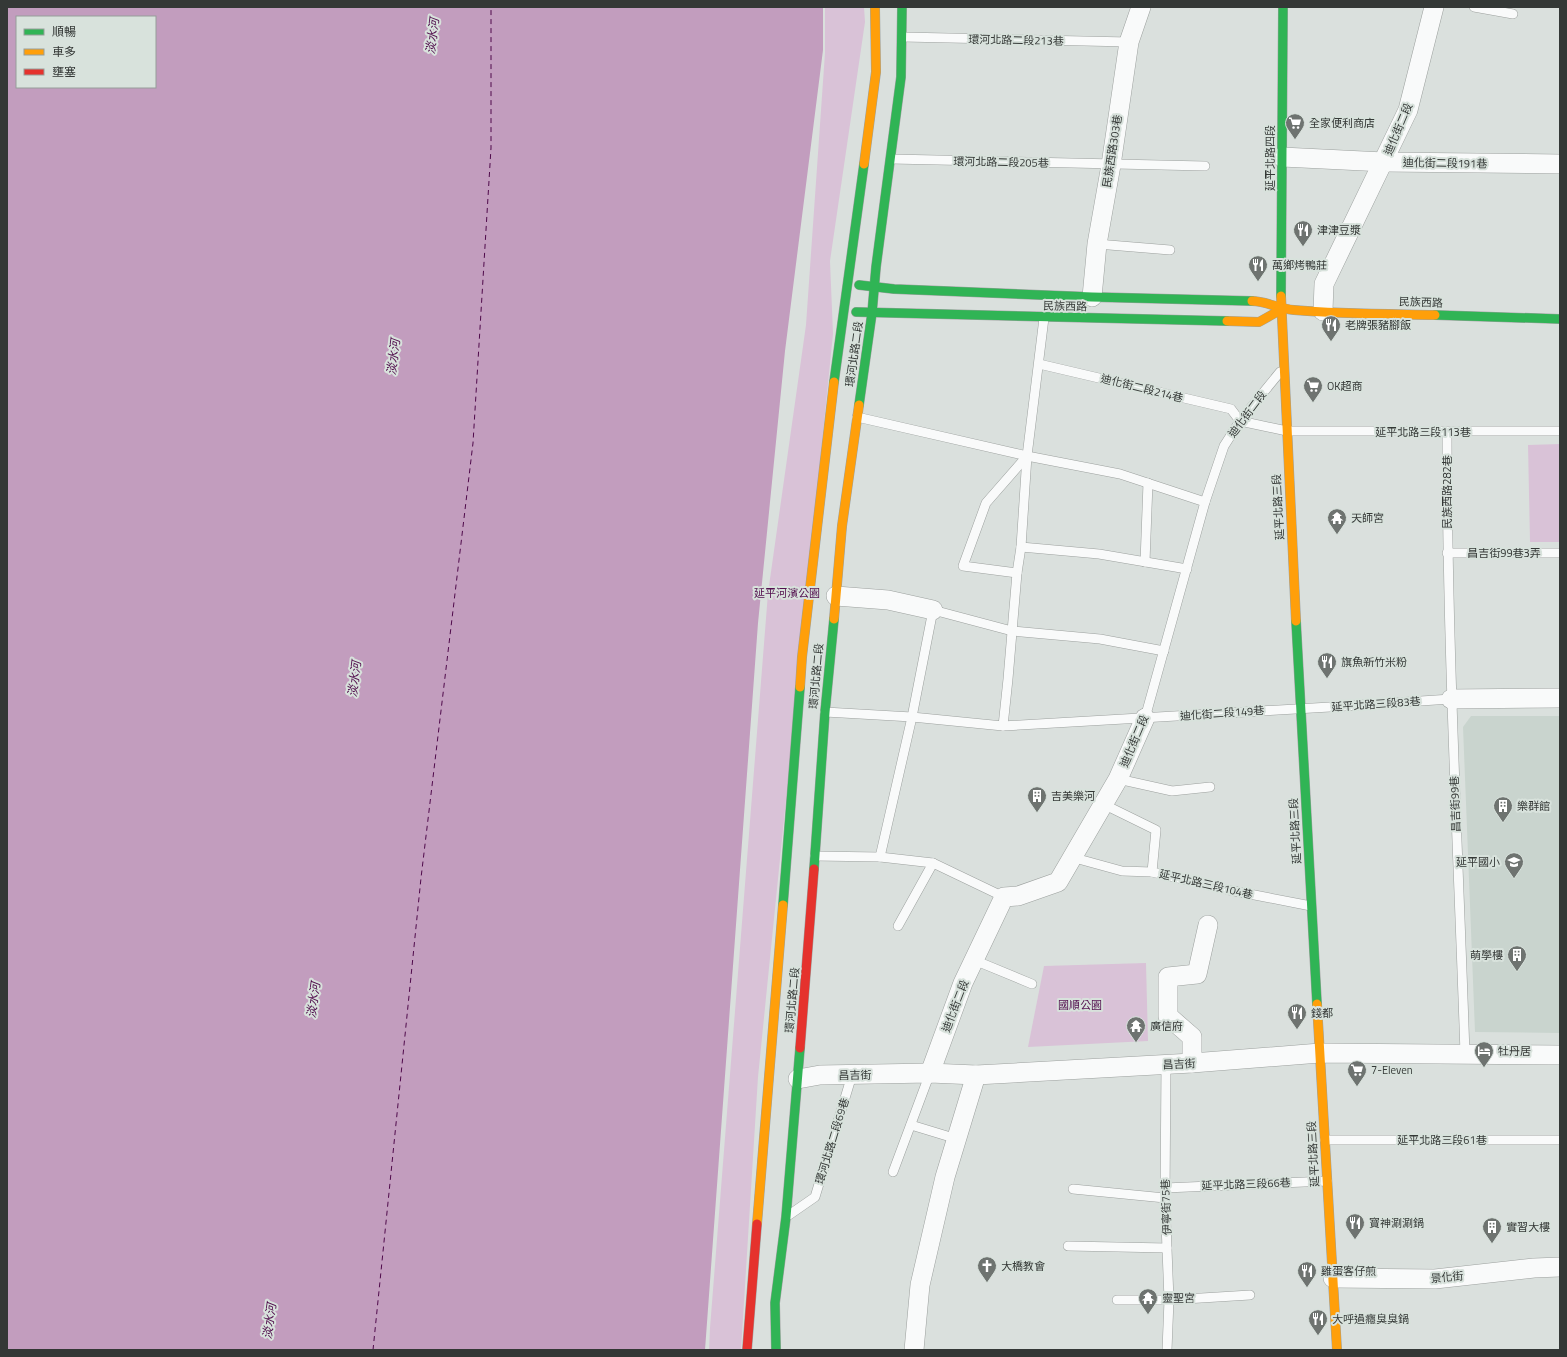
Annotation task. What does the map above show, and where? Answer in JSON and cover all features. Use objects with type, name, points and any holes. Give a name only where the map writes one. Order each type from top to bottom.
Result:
[{"type":"main road","name":"環河北路二段","points":[[747,1350],[802,657],[844,312],[876,72],[875,7]]},
{"type":"main road","name":"環河北路二段","points":[[776,1350],[775,1303],[786,1217],[798,1079],[825,712],[842,526],[872,313],[901,77],[903,37],[902,7]]},
{"type":"main road","name":"延平北路四段","points":[[1282,310],[1283,7]]},
{"type":"main road","name":"民族西路","points":[[848,284],[874,287],[1092,297],[1259,301],[1282,310],[1560,319]]},
{"type":"main road","name":"民族西路","points":[[844,312],[1259,322],[1282,310]]},
{"type":"main road","name":"延平北路三段","points":[[1282,310],[1300,708],[1337,1350]]},
{"type":"street","name":"民族西路303巷","points":[[1092,297],[1097,244],[1111,165],[1129,42],[1141,7]]},
{"type":"street","name":"迪化街二段","points":[[1323,311],[1324,284],[1408,110],[1434,7]]},
{"type":"street","name":"迪化街二段191巷","points":[[1282,157],[1384,162],[1560,164]]},
{"type":"street","points":[[836,596],[888,600],[933,610]]},
{"type":"street","points":[[1451,698],[1560,698]]},
{"type":"street","name":"迪化街二段","points":[[930,1073],[963,983],[1004,898],[1018,896],[1058,882],[1071,857],[1118,779],[1145,718]]},
{"type":"street","points":[[1192,1063],[1192,1037],[1168,1016],[1168,977],[1197,974],[1208,925]]},
{"type":"street","name":"昌吉街","points":[[798,1079],[820,1075],[930,1073],[976,1075],[1192,1063],[1320,1053],[1560,1055]]},
{"type":"street","points":[[914,1350],[920,1285],[945,1176],[976,1075]]},
{"type":"street","name":"景化街","points":[[1333,1278],[1434,1279],[1534,1268],[1560,1267]]},
{"type":"lane","points":[[1474,7],[1513,14]]},
{"type":"lane","name":"環河北路二段213巷","points":[[903,37],[1129,42]]},
{"type":"lane","name":"環河北路二段205巷","points":[[891,159],[1205,166]]},
{"type":"lane","points":[[1097,244],[1170,250]]},
{"type":"lane","points":[[1003,726],[1017,573],[1021,547],[1027,456],[1044,318]]},
{"type":"lane","name":"迪化街二段214巷","points":[[1039,364],[1231,409],[1240,421]]},
{"type":"lane","name":"迪化街二段","points":[[1145,718],[1205,502],[1224,446],[1240,421],[1284,368]]},
{"type":"lane","points":[[857,417],[1027,456],[1120,474],[1205,502]]},
{"type":"lane","name":"延平北路三段113巷","points":[[1240,421],[1287,431],[1560,431]]},
{"type":"lane","name":"民族西路282巷","points":[[1447,432],[1447,553]]},
{"type":"lane","points":[[1017,573],[963,566],[986,502],[1027,456]]},
{"type":"lane","points":[[1145,562],[1148,483]]},
{"type":"lane","points":[[1021,547],[1099,554],[1187,569]]},
{"type":"lane","name":"昌吉街99巷3弄","points":[[1447,553],[1560,553]]},
{"type":"lane","name":"昌吉街99巷","points":[[1447,553],[1451,698],[1466,1054]]},
{"type":"lane","points":[[880,856],[912,717],[933,610],[1012,631],[1100,639],[1164,650]]},
{"type":"lane","name":"延平北路三段83巷","points":[[1300,708],[1451,698]]},
{"type":"lane","name":"迪化街二段149巷","points":[[825,712],[912,717],[1003,726],[1300,708]]},
{"type":"lane","points":[[1118,779],[1172,791],[1210,788]]},
{"type":"lane","name":"延平北路三段104巷","points":[[1103,804],[1156,830],[1152,872],[1229,890],[1311,906]]},
{"type":"lane","points":[[815,856],[880,856],[933,863],[1004,898]]},
{"type":"lane","points":[[1071,857],[1122,871],[1152,872]]},
{"type":"lane","points":[[898,926],[933,863]]},
{"type":"lane","points":[[974,960],[1032,984]]},
{"type":"lane","name":"伊寧街75巷","points":[[1166,1064],[1165,1198],[1169,1300],[1167,1350]]},
{"type":"lane","points":[[893,1172],[930,1073]]},
{"type":"lane","name":"環河北路二段69巷","points":[[786,1217],[815,1197],[852,1075]]},
{"type":"lane","points":[[911,1125],[957,1139]]},
{"type":"lane","name":"延平北路三段61巷","points":[[1325,1140],[1560,1140]]},
{"type":"lane","name":"延平北路三段66巷","points":[[1165,1188],[1327,1181]]},
{"type":"lane","points":[[1073,1189],[1165,1198]]},
{"type":"lane","points":[[1068,1246],[1167,1248]]},
{"type":"lane","points":[[1117,1300],[1169,1300],[1250,1295]]},
{"type":"shaded area","name":"延平國小","points":[[1471,716],[1560,716],[1560,1033],[1475,1032],[1463,727]]},
{"type":"green space","name":"延平河濱公園","points":[[825,7],[864,7],[865,22],[830,261],[833,334],[758,1077],[741,1350],[709,1350],[768,593],[806,325],[825,53]]},
{"type":"green space","points":[[1560,444],[1560,542],[1530,542],[1528,445]]},
{"type":"green space","name":"國順公園","points":[[1146,963],[1148,1041],[1028,1047],[1044,966]]},
{"type":"water","name":"淡水河","points":[[7,7],[823,7],[823,50],[785,351],[758,623],[705,1350],[7,1350]]},
{"type":"ferry route","points":[[373,1350],[421,878],[473,443],[491,148],[491,7]]},
{"type":"traffic: fast","points":[[859,405],[872,313],[876,267],[901,77],[902,7]]},
{"type":"traffic: fast","points":[[1281,296],[1283,7]]},
{"type":"traffic: fast","points":[[834,382],[864,164]]},
{"type":"traffic: fast","points":[[859,285],[894,289],[1092,297],[1252,301]]},
{"type":"traffic: fast","points":[[856,312],[1227,321]]},
{"type":"traffic: fast","points":[[1435,315],[1560,319]]},
{"type":"traffic: fast","points":[[814,869],[825,712],[834,619]]},
{"type":"traffic: fast","points":[[1296,621],[1317,1004]]},
{"type":"traffic: fast","points":[[783,905],[800,687]]},
{"type":"traffic: fast","points":[[776,1350],[775,1303],[786,1217],[800,1048]]},
{"type":"traffic: slow","points":[[864,164],[876,72],[875,7]]},
{"type":"traffic: slow","points":[[1281,296],[1296,621]]},
{"type":"traffic: slow","points":[[1252,301],[1294,310],[1435,315]]},
{"type":"traffic: slow","points":[[1227,321],[1259,322],[1282,309]]},
{"type":"traffic: slow","points":[[800,687],[802,657],[834,382]]},
{"type":"traffic: slow","points":[[834,619],[842,526],[859,405]]},
{"type":"traffic: slow","points":[[757,1224],[783,905]]},
{"type":"traffic: slow","points":[[1317,1004],[1337,1350]]},
{"type":"traffic: jam","points":[[800,1048],[814,869]]},
{"type":"traffic: jam","points":[[747,1350],[757,1224]]},
{"type":"place","name":"全家便利商店","points":[[1295,140]]},
{"type":"place","name":"津津豆漿","points":[[1303,247]]},
{"type":"place","name":"萬鄉烤鴨莊","points":[[1258,282]]},
{"type":"place","name":"老牌張豬腳飯","points":[[1331,342]]},
{"type":"place","name":"OK超商","points":[[1313,403]]},
{"type":"place","name":"天師宮","points":[[1337,535]]},
{"type":"place","name":"旗魚新竹米粉","points":[[1327,679]]},
{"type":"place","name":"吉美樂河","points":[[1037,813]]},
{"type":"place","name":"樂群館","points":[[1503,823]]},
{"type":"place","name":"延平國小","points":[[1514,879]]},
{"type":"place","name":"萌學樓","points":[[1517,972]]},
{"type":"place","name":"錢都","points":[[1297,1030]]},
{"type":"place","name":"廣信府","points":[[1136,1043]]},
{"type":"place","name":"牡丹居","points":[[1484,1068]]},
{"type":"place","name":"7-Eleven","points":[[1357,1087]]},
{"type":"place","name":"寶神涮涮鍋","points":[[1355,1240]]},
{"type":"place","name":"實習大樓","points":[[1492,1244]]},
{"type":"place","name":"大橋教會","points":[[987,1283]]},
{"type":"place","name":"雞蛋客仔煎","points":[[1307,1288]]},
{"type":"place","name":"靈聖宮","points":[[1148,1315]]},
{"type":"place","name":"大呼過癮臭臭鍋","points":[[1318,1336]]}]
